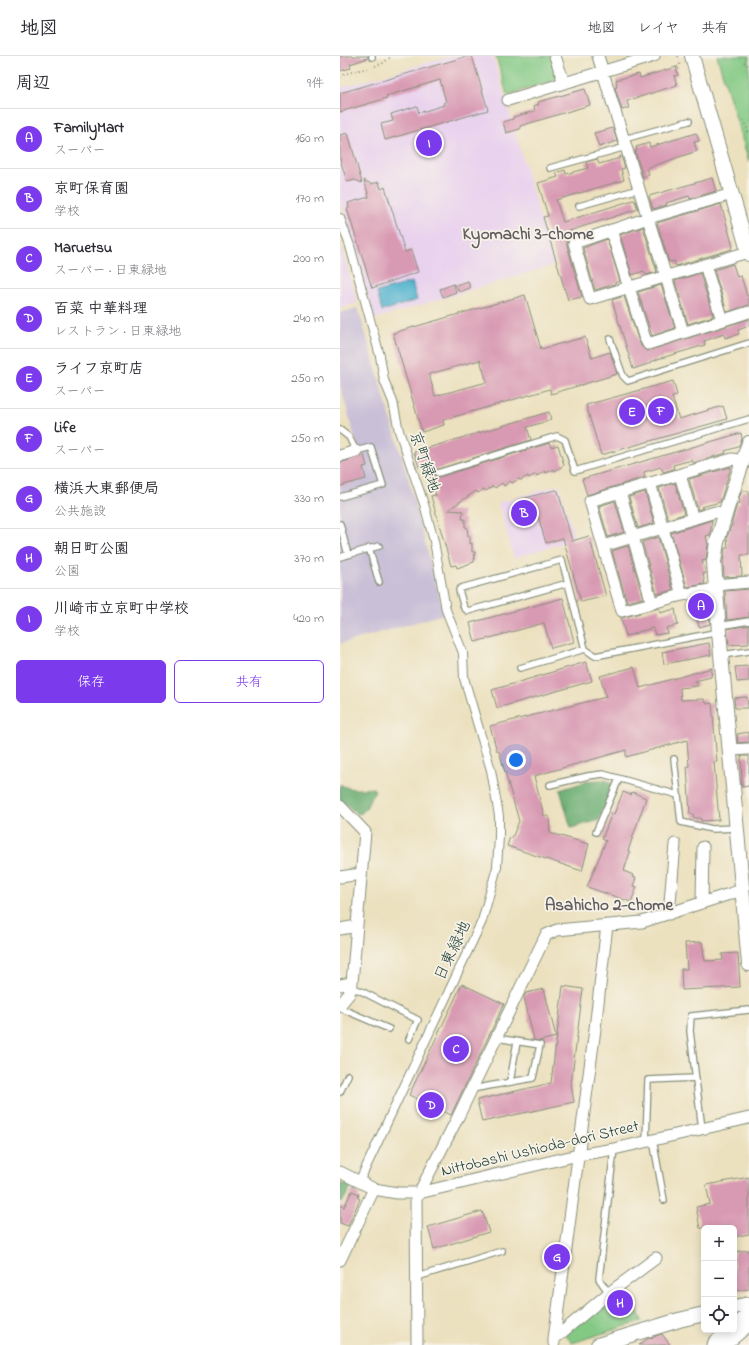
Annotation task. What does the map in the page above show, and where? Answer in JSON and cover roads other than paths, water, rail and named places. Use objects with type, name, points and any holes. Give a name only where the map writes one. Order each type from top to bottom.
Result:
[{"type":"highway","points":[[718,1345],[749,1319]]},
{"type":"street","points":[[555,56],[564,83]]},
{"type":"street","points":[[598,56],[683,332]]},
{"type":"street","points":[[508,100],[654,56]]},
{"type":"street","points":[[692,56],[732,194],[745,229],[749,253],[590,299],[574,243],[648,218],[732,194]]},
{"type":"street","name":"京町緑地","points":[[340,218],[350,246],[380,356],[384,380],[393,402],[399,431],[424,504],[434,542],[446,610],[463,653],[464,678],[476,716]]},
{"type":"street","points":[[611,230],[644,336],[648,344],[749,312]]},
{"type":"street","points":[[705,265],[722,320]]},
{"type":"street","points":[[749,443],[725,514],[717,542],[715,556],[715,587],[729,750],[737,828],[744,858],[742,890],[749,964]]},
{"type":"street","points":[[340,456],[356,451]]},
{"type":"street","points":[[743,461],[732,459],[590,501],[622,611],[715,587],[749,582]]},
{"type":"street","points":[[680,475],[693,518]]},
{"type":"street","points":[[650,484],[682,595]]},
{"type":"street","points":[[620,492],[652,603]]},
{"type":"street","points":[[603,546],[715,512],[725,514]]},
{"type":"street","name":"日東緑地","points":[[359,1182],[482,921],[497,867],[500,816],[491,770],[476,716]]},
{"type":"street","points":[[729,750],[749,748]]},
{"type":"street","points":[[340,806],[345,816],[365,832],[357,926],[347,986],[349,994],[340,1006]]},
{"type":"street","points":[[669,914],[675,844]]},
{"type":"street","points":[[702,903],[703,847]]},
{"type":"street","points":[[340,876],[362,874]]},
{"type":"street","points":[[417,1345],[416,1199],[446,1133],[472,1089],[546,934],[557,930],[642,922],[742,890]]},
{"type":"street","points":[[554,1342],[607,925]]},
{"type":"street","points":[[340,929],[357,926]]},
{"type":"street","name":"Nittobashi Ushioda-dori Street","points":[[340,1172],[374,1189],[397,1193],[419,1193],[578,1155],[614,1149],[749,1118]]},
{"type":"street","points":[[340,1260],[374,1189]]},
{"type":"street","points":[[554,1342],[609,1293],[656,1258]]},
{"type":"street","points":[[737,1306],[749,1304]]},
{"type":"street","points":[[598,1345],[701,1315]]},
{"type":"lane","points":[[550,168],[689,121]]},
{"type":"lane","points":[[579,206],[639,189]]},
{"type":"lane","points":[[610,338],[623,376],[628,381],[749,343]]},
{"type":"lane","points":[[438,473],[557,436],[565,440],[575,471],[749,419]]},
{"type":"lane","points":[[340,430],[349,436],[356,451],[371,447],[383,485],[340,497]]},
{"type":"lane","points":[[340,524],[348,555]]},
{"type":"lane","points":[[340,557],[379,546]]},
{"type":"lane","points":[[369,548],[379,582]]},
{"type":"lane","points":[[568,583],[468,611],[464,608],[459,590],[460,588],[562,560],[568,583],[585,649],[595,656],[749,621]]},
{"type":"lane","points":[[520,668],[585,649]]},
{"type":"lane","points":[[721,655],[749,651]]},
{"type":"lane","points":[[674,759],[681,822],[712,829],[737,828]]},
{"type":"lane","points":[[550,785],[603,774],[678,795]]},
{"type":"lane","points":[[596,832],[620,778]]},
{"type":"lane","points":[[347,986],[359,990],[418,1020],[408,1039]]},
{"type":"lane","points":[[340,1006],[389,1029]]},
{"type":"lane","points":[[702,1129],[690,1031],[691,1016],[749,1010]]},
{"type":"lane","points":[[472,1089],[533,1078],[540,1045],[496,1038]]},
{"type":"lane","points":[[510,1082],[517,1042]]},
{"type":"lane","points":[[340,1092],[348,1075]]},
{"type":"lane","points":[[664,1200],[650,1141],[648,1080],[695,1078]]},
{"type":"lane","points":[[609,1293],[599,1279],[614,1149]]},
{"type":"lane","points":[[417,1278],[502,1251]]},
{"type":"water","points":[[412,282],[417,300],[382,311],[377,292]]},
{"type":"place","name":"川崎市立京町中学校","points":[[429,143]]},
{"type":"place","name":"Life","points":[[661,411]]},
{"type":"place","name":"ライフ京町店","points":[[632,412]]},
{"type":"place","name":"京町保育園","points":[[524,513]]},
{"type":"place","name":"FamilyMart","points":[[701,606]]},
{"type":"place","name":"Maruetsu","points":[[456,1049]]},
{"type":"place","name":"百菜 中華料理","points":[[431,1105]]},
{"type":"place","name":"横浜大東郵便局","points":[[557,1257]]},
{"type":"place","name":"朝日町公園","points":[[620,1303]]},
{"type":"district","name":"Kyomachi 3-chome","points":[[528,234]]},
{"type":"district","name":"Asahicho 2-chome","points":[[609,905]]}]
